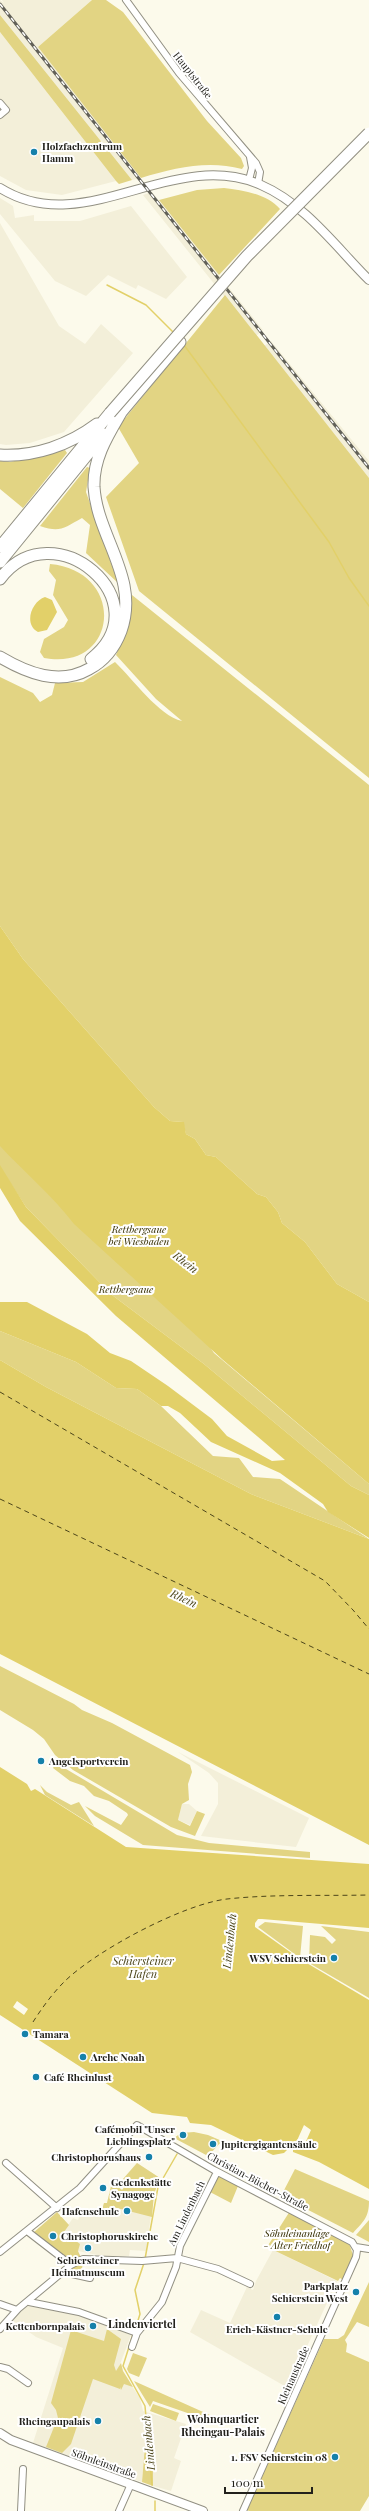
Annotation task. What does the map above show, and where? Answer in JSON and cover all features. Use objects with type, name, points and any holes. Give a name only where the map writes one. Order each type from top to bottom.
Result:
[{"type":"highway","points":[[0,547],[110,413],[247,256],[369,133]]},
{"type":"highway","points":[[0,562],[122,411],[220,296],[304,206],[369,143]]},
{"type":"highway","points":[[3,654],[40,675],[68,677],[93,667],[109,653],[116,642],[125,613],[125,588],[98,510],[94,486],[99,454],[122,411]]},
{"type":"highway","points":[[0,456],[22,455],[56,447],[91,428],[110,413]]},
{"type":"highway","points":[[0,579],[15,564],[29,558],[44,554],[62,555],[79,561],[100,576],[110,591],[114,608],[113,625],[107,641],[96,655],[82,665],[65,670],[48,669],[3,654]]},
{"type":"main road","points":[[0,188],[26,200],[52,205],[81,203],[198,174],[228,176],[249,180],[282,196],[298,208],[369,280]]},
{"type":"main road","name":"Söhnleinstraße","points":[[0,2433],[11,2440],[203,2511]]},
{"type":"street","name":"Hauptstraße","points":[[126,0],[179,73],[260,169],[258,184]]},
{"type":"street","points":[[0,103],[6,110],[0,115]]},
{"type":"street","points":[[249,180],[252,168],[250,157]]},
{"type":"street","name":"Christian-Bücher-Straße","points":[[57,2208],[91,2177],[137,2126],[216,2173],[349,2240],[356,2247],[369,2249]]},
{"type":"street","points":[[0,2252],[57,2208],[6,2163]]},
{"type":"street","name":"Am Lindenbach","points":[[132,2347],[134,2332],[159,2308],[180,2246],[216,2173]]},
{"type":"street","points":[[28,2231],[71,2265]]},
{"type":"street","name":"Kleinaustraße","points":[[243,2511],[346,2281],[356,2257],[356,2247]]},
{"type":"street","points":[[0,2329],[17,2310],[29,2302],[62,2272],[71,2265],[85,2259],[145,2261],[177,2258],[218,2269],[250,2284]]},
{"type":"street","points":[[62,2272],[90,2278]]},
{"type":"street","points":[[29,2302],[79,2312],[134,2332]]},
{"type":"street","points":[[0,2304],[17,2310]]},
{"type":"street","points":[[0,2368],[8,2369],[28,2383]]},
{"type":"street","points":[[21,2511],[22,2469]]},
{"type":"street","points":[[119,2511],[131,2484]]},
{"type":"shaded area","points":[[0,0],[4,3],[2,0],[92,0],[38,47],[141,178],[132,180],[0,15]]},
{"type":"shaded area","points":[[0,32],[116,181],[62,195],[26,190],[0,176]]},
{"type":"shaded area","points":[[152,192],[263,330],[256,336],[143,195]]},
{"type":"shaded area","points":[[0,198],[13,206],[15,218],[34,215],[34,221],[80,221],[131,206],[187,277],[166,299],[138,285],[136,289],[108,275],[86,296],[55,281],[0,214]]},
{"type":"shaded area","points":[[0,223],[59,326],[85,344],[101,324],[133,353],[64,432],[30,443],[6,445],[0,444]]},
{"type":"shaded area","points":[[271,341],[369,461],[369,478],[264,346]]},
{"type":"shaded area","points":[[178,1752],[309,1818],[296,1847],[201,1836],[218,1804],[218,1783],[209,1773]]},
{"type":"shaded area","points":[[182,1804],[189,1804],[197,1811],[190,1825],[178,1820]]},
{"type":"shaded area","name":"Hafenschule","points":[[137,2163],[160,2178],[154,2194],[146,2251],[130,2250],[129,2256],[107,2257],[78,2251],[64,2231],[73,2218],[78,2220],[83,2208],[100,2214],[104,2203],[107,2203],[112,2182],[122,2190],[128,2183],[123,2179]]},
{"type":"shaded area","name":"Erich-Kästner-Schule","points":[[273,2250],[337,2281],[288,2388],[190,2332],[201,2310],[230,2323],[247,2287],[253,2290],[256,2281]]},
{"type":"shaded area","points":[[26,2306],[40,2307],[76,2314],[131,2335],[119,2367],[140,2398],[143,2411],[186,2424],[174,2458],[181,2461],[171,2491],[153,2486],[152,2447],[145,2445],[142,2482],[33,2443],[63,2348],[36,2337],[12,2320]]},
{"type":"green space","points":[[92,0],[106,0],[123,12],[207,121],[241,158],[244,166],[242,169],[216,165],[191,166],[141,178],[38,47]]},
{"type":"green space","points":[[0,15],[132,180],[119,184],[116,181],[0,32]]},
{"type":"green space","points":[[224,188],[262,196],[280,209],[219,275],[159,200],[197,190]]},
{"type":"green space","points":[[225,295],[369,478],[369,778],[139,591],[106,497],[139,463],[118,427]]},
{"type":"green space","points":[[65,450],[67,453],[23,508],[0,489],[0,461],[10,462]]},
{"type":"green space","points":[[87,467],[90,468],[86,492],[118,583],[86,553],[90,525],[82,518],[57,529],[40,526]]},
{"type":"green space","points":[[50,564],[75,571],[92,584],[102,601],[104,619],[99,636],[87,650],[69,658],[44,658],[40,652],[44,639],[64,627],[68,620],[53,595],[56,580],[49,571]]},
{"type":"green space","points":[[132,595],[369,785],[369,1302],[337,1284],[305,1242],[282,1223],[278,1212],[266,1197],[257,1194],[216,1157],[206,1155],[195,1139],[186,1134],[183,1122],[170,1121],[154,1107],[23,959],[0,926],[0,677],[33,693],[40,702],[52,695],[55,683],[83,682],[115,662],[155,705],[173,718],[182,721],[156,699],[116,655],[129,624]]},
{"type":"green space","name":"Rettbergsaue","points":[[0,1036],[214,1353],[369,1484],[369,1495],[351,1486],[204,1364],[112,1295],[26,1207],[0,1167]]},
{"type":"green space","points":[[0,1331],[76,1362],[116,1388],[137,1389],[161,1406],[213,1456],[239,1458],[253,1477],[280,1479],[369,1539],[251,1494],[46,1387],[0,1360]]},
{"type":"green space","points":[[0,1666],[74,1704],[82,1710],[112,1723],[190,1765],[192,1772],[188,1784],[189,1800],[182,1804],[178,1820],[190,1826],[197,1811],[205,1814],[195,1836],[171,1827],[73,1770],[55,1755],[44,1739],[33,1730],[0,1710]]},
{"type":"green space","points":[[56,1763],[177,1835],[209,1843],[310,1852],[310,1858],[143,1845],[95,1816],[85,1806],[121,1825],[128,1815],[127,1813],[109,1801],[94,1796],[84,1786],[70,1781],[53,1768]]},
{"type":"green space","points":[[40,1785],[47,1792],[71,1805],[79,1802],[94,1826],[45,1795]]},
{"type":"green space","points":[[265,1922],[303,1926],[300,1958],[258,1927]]},
{"type":"green space","points":[[321,1926],[369,1932],[369,1998],[309,1963],[310,1935],[325,1937],[332,1944],[336,1940]]},
{"type":"green space","points":[[194,2132],[208,2135],[222,2141],[208,2156],[174,2138],[181,2133]]},
{"type":"green space","points":[[137,2163],[160,2178],[154,2194],[152,2217],[113,2207],[108,2216],[101,2213],[104,2203],[107,2203],[112,2182],[122,2190],[128,2183],[123,2179]]},
{"type":"green space","points":[[295,2169],[369,2201],[367,2215],[353,2233],[281,2196]]},
{"type":"green space","points":[[217,2175],[238,2186],[231,2203],[210,2192]]},
{"type":"green space","name":"Söhnleinanlage - Alter Friedhof","points":[[290,2211],[349,2243],[353,2255],[343,2280],[340,2278],[338,2281],[267,2247]]},
{"type":"green space","points":[[57,2212],[69,2225],[64,2232],[80,2244],[78,2251],[83,2262],[81,2275],[71,2273],[73,2266],[33,2233]]},
{"type":"green space","points":[[369,2220],[369,2242],[356,2235]]},
{"type":"green space","points":[[369,2282],[369,2327],[357,2322],[345,2340],[347,2344],[346,2352],[369,2362],[369,2496],[360,2511],[247,2510],[324,2339],[338,2339],[344,2335]]},
{"type":"green space","points":[[107,2329],[121,2339],[114,2365],[116,2371],[121,2363],[123,2371],[133,2387],[124,2384],[121,2390],[120,2387],[120,2389],[93,2379],[71,2444],[62,2453],[46,2447],[54,2427],[59,2422],[56,2410],[51,2403],[71,2330],[104,2341]]},
{"type":"green space","points":[[133,2353],[147,2358],[139,2377],[129,2373],[127,2369]]},
{"type":"green space","points":[[134,2381],[221,2420],[219,2424],[153,2401],[150,2407]]},
{"type":"green space","points":[[153,2404],[179,2413],[176,2421],[150,2411]]},
{"type":"green space","points":[[145,2445],[153,2447],[153,2486],[142,2482]]},
{"type":"water","points":[[45,597],[52,600],[57,612],[47,630],[38,632],[31,624],[31,613],[36,603]]},
{"type":"water","name":"Rhein","points":[[0,926],[23,959],[154,1107],[170,1121],[184,1122],[186,1134],[195,1139],[206,1155],[216,1157],[257,1194],[266,1197],[278,1212],[282,1223],[305,1242],[337,1284],[369,1302],[369,1484],[223,1360],[74,1224],[47,1193],[0,1146]]},
{"type":"water","points":[[0,1165],[26,1207],[112,1295],[204,1364],[351,1486],[369,1495],[369,1538],[328,1512],[323,1504],[280,1473],[211,1442],[180,1413],[168,1406],[161,1406],[137,1389],[116,1388],[76,1362],[0,1331],[0,1302],[27,1302],[87,1334],[110,1353],[131,1361],[168,1386],[212,1419],[227,1436],[272,1461],[285,1460],[116,1316],[20,1221],[0,1188]]},
{"type":"water","name":"Rhein","points":[[0,1360],[46,1387],[251,1494],[369,1539],[369,1845],[0,1654]]},
{"type":"water","name":"Schiersteiner Hafen","points":[[0,1767],[27,1784],[31,1791],[35,1789],[126,1847],[369,1864],[369,1928],[262,1919],[258,1919],[255,1923],[255,1927],[300,1959],[369,2000],[369,2189],[319,2162],[293,2152],[293,2150],[288,2149],[284,2153],[273,2155],[211,2125],[190,2123],[187,2117],[152,2113],[0,2015]]},
{"type":"pier","points":[[17,2001],[28,2009],[24,2015],[13,2007]]},
{"type":"pier","points":[[304,2125],[311,2130],[303,2148],[295,2145]]},
{"type":"waterway","points":[[107,285],[146,305],[174,333]]},
{"type":"waterway","points":[[184,345],[329,542],[349,578],[369,606]]},
{"type":"waterway","name":"Lindenbach","points":[[145,2259],[158,2187],[177,2154]]},
{"type":"waterway","name":"Lindenbach","points":[[135,2330],[140,2314],[135,2290],[144,2263]]},
{"type":"waterway","name":"Lindenbach","points":[[133,2334],[123,2366],[145,2406],[152,2485]]},
{"type":"waterway","name":"Lindenbach","points":[[155,2501],[155,2511]]},
{"type":"ferry route","points":[[0,1392],[325,1581],[369,1629]]},
{"type":"ferry route","points":[[0,1499],[369,1674]]},
{"type":"ferry route","points":[[33,2022],[55,1991],[78,1970],[118,1943],[164,1919],[187,1910],[209,1903],[244,1897],[369,1895]]},
{"type":"railway","points":[[0,4],[369,468]]},
{"type":"place","name":"Holzfachzentrum Hamm","points":[[34,152]]},
{"type":"place","name":"Angelsportverein","points":[[41,1761]]},
{"type":"place","name":"WSV Schierstein","points":[[334,1958]]},
{"type":"place","name":"Tamara","points":[[25,2034]]},
{"type":"place","name":"Arche Noah","points":[[83,2057]]},
{"type":"place","name":"Café Rheinlust","points":[[36,2077]]},
{"type":"place","name":"Cafémobil \"Unser Lieblingsplatz\"","points":[[183,2135]]},
{"type":"place","name":"Jupitergigantensäule","points":[[213,2144]]},
{"type":"place","name":"Christophorushaus","points":[[149,2157]]},
{"type":"place","name":"Gedenkstätte Synagoge","points":[[103,2188]]},
{"type":"place","name":"Hafenschule","points":[[127,2211]]},
{"type":"place","name":"Christophoruskirche","points":[[53,2236]]},
{"type":"place","name":"Schiersteiner Heimatmuseum","points":[[88,2248]]},
{"type":"place","name":"Parkplatz Schierstein West","points":[[356,2292]]},
{"type":"place","name":"Erich-Kästner-Schule","points":[[277,2317]]},
{"type":"place","name":"Kettenbornpalais","points":[[93,2326]]},
{"type":"place","name":"Rheingaupalais","points":[[98,2421]]},
{"type":"place","name":"1. FSV Schierstein 08","points":[[335,2457]]},
{"type":"district","name":"Lindenviertel","points":[[142,2323]]},
{"type":"district","name":"Wohnquartier Rheingau-Palais","points":[[223,2424]]},
{"type":"park label","name":"Rettbergsaue bei Wiesbaden","points":[[139,1234]]}]
